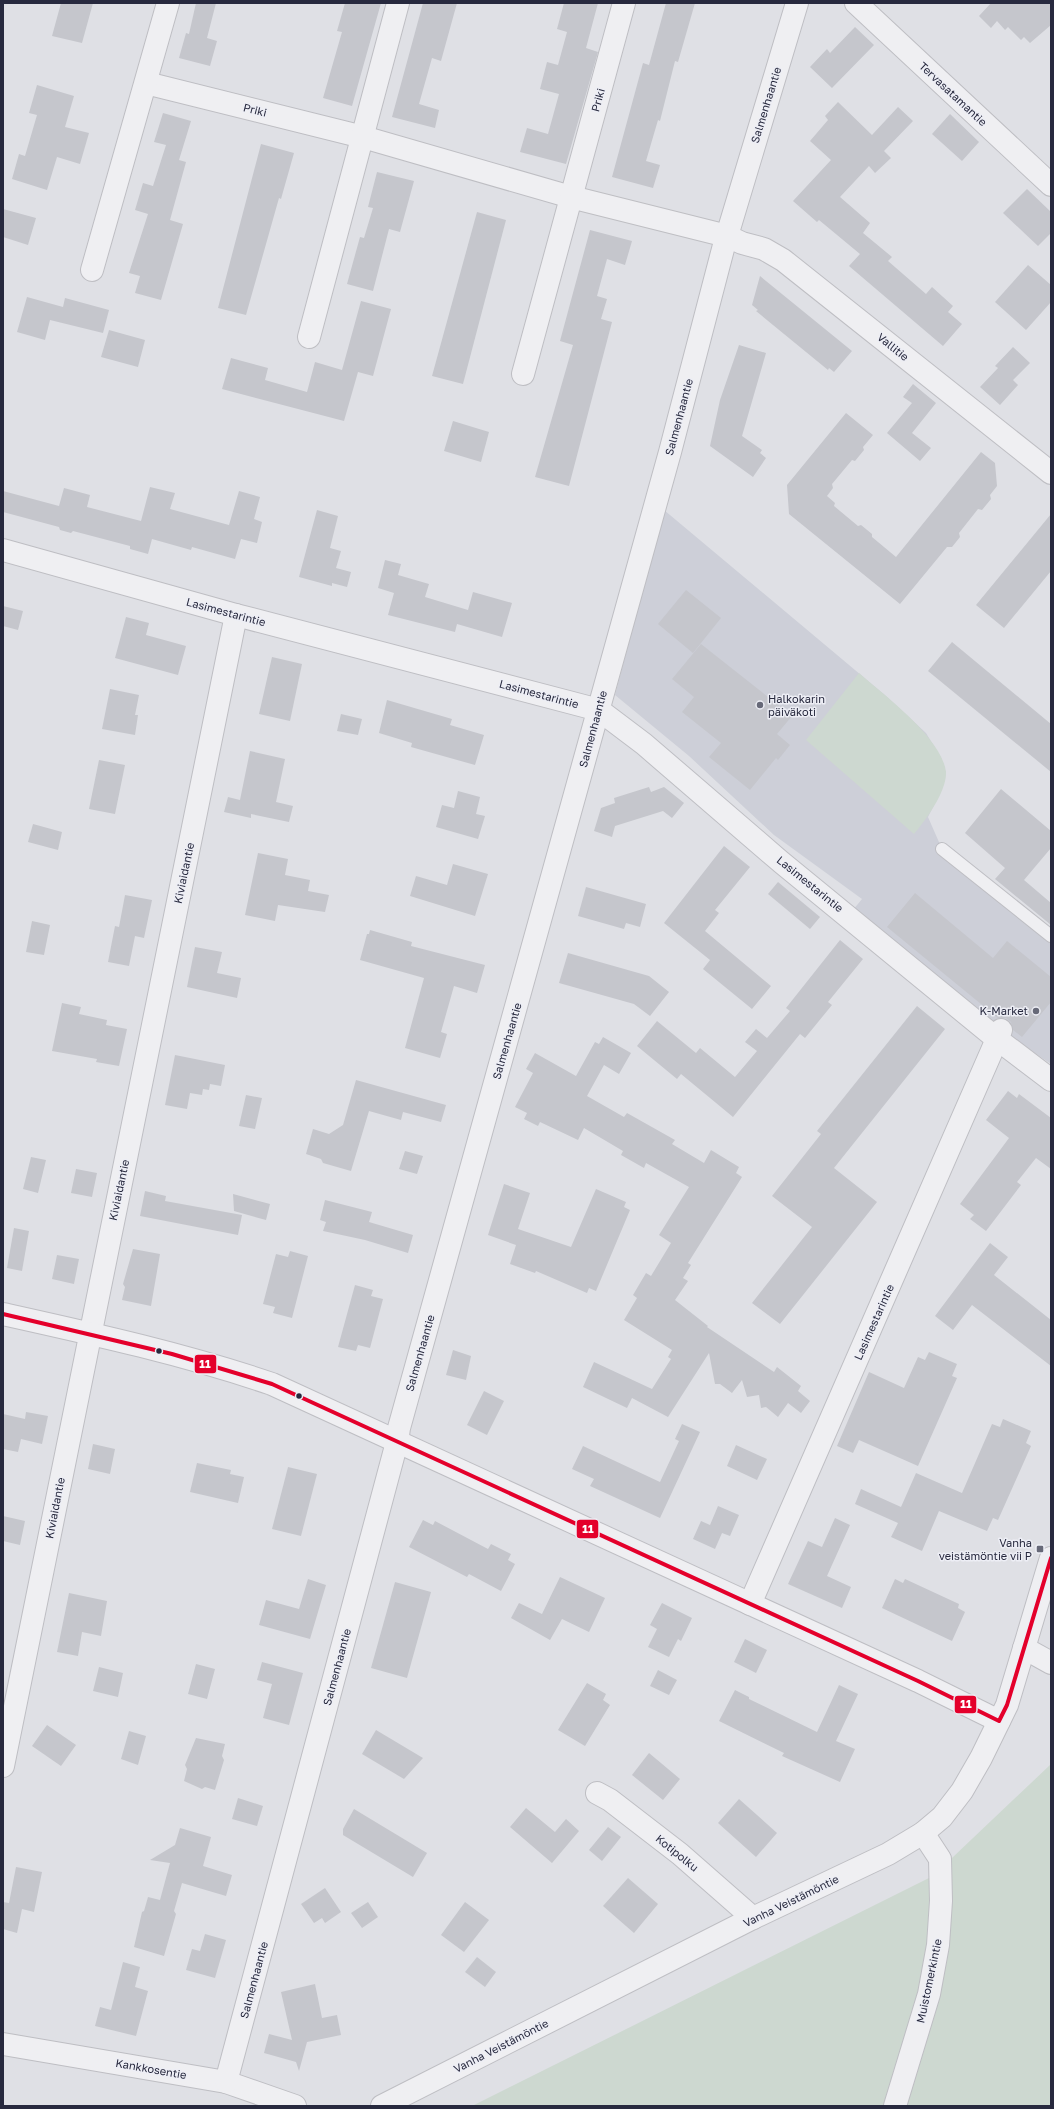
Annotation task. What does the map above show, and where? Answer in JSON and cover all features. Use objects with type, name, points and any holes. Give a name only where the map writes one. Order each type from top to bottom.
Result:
[{"type":"street","points":[[92,270],[168,3]]},
{"type":"street","points":[[309,336],[398,3]]},
{"type":"street","name":"Priki","points":[[523,374],[624,3]]},
{"type":"street","name":"Salmenhaantie","points":[[226,2082],[397,1442],[405,1405],[598,710],[727,236],[797,3]]},
{"type":"street","name":"Tervasatamantie","points":[[856,3],[1051,185]]},
{"type":"street","name":"Priki","points":[[146,83],[363,137],[571,197],[727,236]]},
{"type":"street","name":"Vallitie","points":[[727,236],[742,243],[764,249],[783,260],[1051,473]]},
{"type":"street","name":"Lasimestarintie","points":[[3,550],[236,615],[598,710],[644,744],[781,862],[1050,1077]]},
{"type":"street","name":"Kiviaidantie","points":[[3,1766],[236,615]]},
{"type":"street","name":"Lasimestarintie","points":[[750,1604],[999,1035]]},
{"type":"street","points":[[3,1314],[221,1367],[272,1384],[918,1681],[1000,1721]]},
{"type":"street","name":"Vanha Veistämöntie","points":[[382,2106],[753,1918],[888,1854],[923,1833],[942,1816],[962,1791],[1000,1721],[1051,1558]]},
{"type":"street","points":[[1024,1648],[1051,1663]]},
{"type":"street","name":"Kotipolku","points":[[597,1793],[610,1800],[680,1854],[753,1918]]},
{"type":"street","name":"Muistomerkintie","points":[[895,2106],[928,1994],[938,1945],[941,1901],[940,1858],[923,1833]]},
{"type":"street","name":"Kankkosentie","points":[[3,2044],[226,2082],[295,2106]]},
{"type":"lane","points":[[942,849],[1051,936]]},
{"type":"shaded area","name":"Halkokarin päiväkoti","points":[[664,510],[886,696],[926,733],[941,758],[946,773],[941,791],[928,817],[942,849],[1051,936],[1051,1064],[1001,1030],[853,910],[862,899],[774,835],[689,756],[615,695]]},
{"type":"shaded area","points":[[859,673],[910,718],[934,745],[942,759],[946,772],[943,788],[930,813],[914,834],[806,740]]},
{"type":"shaded area","points":[[1050,1765],[1051,2106],[472,2106],[933,1876]]},
{"type":"building","points":[[61,3],[93,3],[82,43],[52,36]]},
{"type":"building","points":[[196,3],[216,3],[207,38],[217,41],[210,66],[179,58],[186,33],[189,34]]},
{"type":"building","points":[[345,3],[381,3],[352,106],[323,98],[342,32],[337,31]]},
{"type":"building","points":[[423,3],[457,3],[441,61],[432,58],[419,104],[439,110],[435,128],[392,117]]},
{"type":"building","points":[[564,3],[598,3],[586,48],[598,52],[566,164],[520,152],[527,128],[548,134],[559,94],[540,89],[547,62],[558,65],[567,32],[557,29]]},
{"type":"building","points":[[666,3],[695,3],[678,62],[675,61],[660,121],[658,120],[646,161],[660,165],[653,188],[612,177],[643,63],[649,65]]},
{"type":"building","points":[[991,3],[1051,3],[1051,25],[1030,43],[1024,37],[1021,40],[1008,27],[1005,30],[997,21],[991,28],[979,16]]},
{"type":"building","points":[[855,27],[874,45],[832,88],[810,67],[827,49],[830,53]]},
{"type":"building","points":[[37,85],[74,96],[65,127],[89,133],[80,164],[57,157],[47,190],[12,179],[19,154],[25,156],[37,115],[29,113]]},
{"type":"building","points":[[838,102],[872,135],[898,107],[913,121],[884,151],[891,158],[875,173],[869,166],[840,197],[870,223],[863,233],[892,257],[888,261],[926,294],[932,287],[953,306],[948,312],[962,324],[943,346],[849,266],[860,254],[819,220],[817,222],[793,201],[831,160],[810,141],[828,120],[825,116]]},
{"type":"building","points":[[163,113],[191,121],[179,160],[186,162],[170,220],[183,224],[161,300],[135,293],[140,276],[129,273],[148,214],[135,210],[143,183],[153,186],[166,145],[154,142]]},
{"type":"building","points":[[950,114],[979,142],[962,161],[932,134]]},
{"type":"building","points":[[261,144],[294,153],[281,199],[279,198],[246,315],[218,308]]},
{"type":"building","points":[[377,172],[414,181],[400,232],[389,229],[373,291],[347,284],[360,237],[364,238],[373,208],[368,207]]},
{"type":"building","points":[[1027,189],[1051,212],[1051,233],[1038,246],[1003,213]]},
{"type":"building","points":[[3,209],[36,218],[28,245],[3,237]]},
{"type":"building","points":[[477,212],[506,220],[463,384],[432,376]]},
{"type":"building","points":[[590,230],[632,241],[625,265],[607,259],[597,296],[607,299],[601,319],[612,322],[569,486],[535,477],[573,345],[560,341]]},
{"type":"building","points":[[1028,265],[1051,285],[1051,302],[1026,330],[995,302]]},
{"type":"building","points":[[760,276],[852,351],[834,372],[829,368],[828,370],[756,311],[758,310],[752,305]]},
{"type":"building","points":[[27,297],[63,307],[65,298],[109,310],[103,333],[50,320],[45,340],[17,332]]},
{"type":"building","points":[[361,301],[391,309],[373,376],[358,372],[344,421],[222,389],[231,358],[268,368],[265,380],[307,392],[315,362],[342,370]]},
{"type":"building","points":[[109,330],[145,340],[138,367],[101,357]]},
{"type":"building","points":[[739,345],[766,353],[742,436],[762,450],[760,453],[766,458],[753,477],[710,446],[720,400]]},
{"type":"building","points":[[1013,347],[1030,363],[1013,380],[1018,385],[1000,405],[980,387],[998,368],[995,366]]},
{"type":"building","points":[[913,384],[936,403],[912,433],[931,448],[920,461],[887,433],[912,403],[903,397]]},
{"type":"building","points":[[846,413],[873,435],[863,447],[864,450],[855,461],[852,460],[832,484],[833,488],[827,496],[835,503],[834,506],[858,526],[861,525],[872,534],[872,537],[896,557],[981,452],[995,463],[997,486],[990,495],[991,499],[982,510],[978,509],[959,533],[960,537],[952,547],[947,547],[900,604],[789,514],[787,485]]},
{"type":"building","points":[[453,421],[489,432],[481,462],[444,451]]},
{"type":"building","points":[[150,487],[175,493],[170,509],[229,525],[239,491],[260,497],[254,519],[262,522],[257,543],[241,539],[235,559],[192,547],[191,550],[152,539],[148,554],[130,549],[130,546],[73,531],[71,533],[60,530],[59,527],[3,512],[3,491],[59,506],[64,488],[90,495],[87,507],[141,521]]},
{"type":"building","points":[[317,510],[338,516],[330,548],[341,551],[336,568],[351,572],[347,587],[332,583],[332,586],[299,577]]},
{"type":"building","points":[[1051,514],[1051,571],[1004,628],[976,605]]},
{"type":"building","points":[[385,560],[401,564],[398,575],[429,584],[425,597],[468,610],[473,592],[512,603],[502,637],[457,624],[455,632],[388,615],[394,593],[378,588]]},
{"type":"building","points":[[686,590],[721,618],[693,653],[658,624]]},
{"type":"building","points":[[3,606],[23,611],[18,630],[3,626]]},
{"type":"building","points":[[126,617],[149,623],[146,635],[186,646],[178,675],[115,658]]},
{"type":"building","points":[[952,642],[1051,724],[1051,772],[928,671]]},
{"type":"building","points":[[701,644],[792,716],[777,734],[790,745],[778,760],[776,758],[750,790],[709,757],[721,743],[682,712],[694,697],[672,679]]},
{"type":"building","points":[[272,657],[302,664],[290,721],[259,714]]},
{"type":"building","points":[[110,689],[139,695],[135,715],[138,715],[135,735],[102,729]]},
{"type":"building","points":[[387,700],[452,719],[450,725],[484,735],[475,765],[411,747],[412,743],[379,733]]},
{"type":"building","points":[[341,714],[362,719],[358,735],[337,731]]},
{"type":"building","points":[[250,751],[285,759],[276,802],[293,806],[289,822],[251,814],[251,818],[224,812],[228,797],[240,800]]},
{"type":"building","points":[[99,760],[125,765],[115,814],[89,809]]},
{"type":"building","points":[[649,787],[651,792],[664,787],[684,803],[672,818],[663,811],[615,826],[612,837],[594,831],[601,808],[615,803],[614,798]]},
{"type":"building","points":[[1001,789],[1051,831],[1051,848],[1024,880],[1051,903],[1051,925],[995,879],[1005,868],[965,833]]},
{"type":"building","points":[[458,791],[480,797],[476,814],[485,816],[478,839],[436,827],[442,805],[454,808]]},
{"type":"building","points":[[33,824],[62,832],[58,850],[28,842]]},
{"type":"building","points":[[724,846],[750,867],[715,910],[719,913],[705,931],[771,986],[752,1009],[703,969],[710,960],[664,923]]},
{"type":"building","points":[[258,853],[288,859],[285,875],[310,880],[308,891],[329,895],[325,912],[278,905],[275,921],[245,915]]},
{"type":"building","points":[[453,864],[488,874],[475,916],[410,896],[416,876],[447,885]]},
{"type":"building","points":[[778,882],[820,917],[810,929],[768,894]]},
{"type":"building","points":[[586,887],[646,904],[640,927],[626,923],[624,929],[578,916]]},
{"type":"building","points":[[915,893],[993,958],[1007,941],[1051,977],[1051,1002],[1022,1037],[1013,1030],[1011,1022],[1006,1018],[998,1018],[887,927]]},
{"type":"building","points":[[125,895],[152,900],[144,938],[135,936],[129,966],[108,962],[115,926],[119,927]]},
{"type":"building","points":[[32,921],[50,925],[44,955],[26,952]]},
{"type":"building","points":[[370,930],[412,942],[411,946],[485,965],[477,993],[454,986],[441,1032],[447,1034],[440,1058],[405,1048],[424,978],[360,960],[367,934],[369,934]]},
{"type":"building","points":[[840,940],[863,959],[828,1002],[832,1005],[805,1038],[800,1034],[733,1117],[681,1074],[677,1079],[637,1046],[657,1021],[696,1053],[700,1048],[735,1077],[757,1051],[745,1042],[756,1029],[767,1038],[790,1011],[786,1008]]},
{"type":"building","points":[[195,947],[222,952],[217,973],[241,978],[237,998],[187,987]]},
{"type":"building","points":[[568,953],[649,976],[669,992],[650,1016],[634,1004],[559,983]]},
{"type":"building","points":[[62,1003],[81,1007],[79,1014],[107,1020],[106,1025],[127,1029],[119,1066],[96,1062],[97,1059],[52,1051]]},
{"type":"building","points":[[917,1006],[945,1029],[834,1168],[877,1202],[780,1324],[752,1303],[812,1227],[772,1196],[821,1134],[817,1131]]},
{"type":"building","points":[[603,1037],[631,1053],[619,1074],[604,1065],[587,1096],[624,1117],[627,1113],[675,1140],[672,1144],[704,1163],[711,1150],[739,1167],[736,1173],[742,1177],[688,1263],[691,1265],[683,1278],[688,1281],[675,1300],[708,1326],[707,1327],[774,1372],[777,1367],[801,1386],[798,1391],[810,1401],[801,1413],[788,1403],[778,1417],[766,1407],[761,1408],[759,1395],[747,1397],[742,1380],[732,1393],[720,1384],[715,1384],[709,1353],[668,1417],[632,1398],[627,1408],[583,1387],[594,1362],[652,1389],[671,1359],[668,1357],[672,1350],[624,1320],[637,1298],[633,1295],[646,1273],[651,1276],[671,1243],[659,1235],[689,1187],[646,1163],[644,1168],[621,1155],[623,1151],[584,1128],[578,1140],[540,1122],[538,1126],[524,1119],[527,1113],[515,1107],[533,1073],[526,1069],[535,1053],[576,1076],[595,1042],[599,1044]]},
{"type":"building","points":[[175,1055],[225,1065],[221,1086],[210,1084],[209,1090],[203,1089],[202,1095],[190,1093],[187,1109],[165,1105]]},
{"type":"building","points":[[356,1080],[446,1105],[441,1122],[403,1112],[401,1120],[369,1111],[351,1171],[323,1163],[321,1159],[306,1154],[313,1129],[329,1134],[343,1125]]},
{"type":"building","points":[[1008,1091],[1017,1098],[1019,1094],[1051,1118],[1051,1169],[1036,1158],[1017,1182],[1021,1185],[986,1231],[970,1219],[974,1215],[960,1204],[1009,1138],[986,1120]]},
{"type":"building","points":[[246,1095],[262,1098],[255,1129],[239,1126]]},
{"type":"building","points":[[405,1151],[423,1156],[417,1174],[399,1169]]},
{"type":"building","points":[[31,1157],[46,1160],[38,1193],[23,1189]]},
{"type":"building","points":[[76,1169],[97,1173],[92,1197],[71,1193]]},
{"type":"building","points":[[504,1184],[530,1193],[518,1229],[571,1247],[596,1189],[626,1202],[624,1207],[630,1210],[596,1291],[589,1288],[587,1293],[536,1271],[535,1273],[510,1264],[516,1245],[488,1235]]},
{"type":"building","points":[[145,1191],[166,1196],[165,1201],[242,1215],[238,1235],[140,1216]]},
{"type":"building","points":[[233,1194],[270,1204],[266,1220],[234,1211]]},
{"type":"building","points":[[325,1200],[372,1212],[369,1222],[413,1235],[408,1253],[365,1240],[323,1231],[326,1222],[320,1220]]},
{"type":"building","points":[[14,1228],[29,1231],[22,1271],[7,1268]]},
{"type":"building","points":[[990,1243],[1008,1257],[994,1275],[1051,1320],[1051,1366],[972,1305],[953,1330],[935,1316]]},
{"type":"building","points":[[133,1249],[160,1254],[151,1306],[122,1300],[125,1287],[123,1284]]},
{"type":"building","points":[[290,1251],[308,1256],[292,1318],[273,1313],[275,1307],[263,1304],[276,1254],[288,1257]]},
{"type":"building","points":[[57,1255],[79,1259],[74,1284],[52,1279]]},
{"type":"building","points":[[355,1285],[373,1290],[371,1296],[383,1299],[370,1348],[358,1345],[356,1351],[338,1347]]},
{"type":"building","points":[[453,1350],[471,1356],[466,1380],[446,1375]]},
{"type":"building","points":[[929,1352],[957,1364],[952,1376],[957,1378],[918,1466],[859,1440],[853,1453],[837,1446],[869,1372],[904,1388],[918,1357],[925,1360]]},
{"type":"building","points":[[484,1391],[504,1401],[487,1435],[467,1425]]},
{"type":"building","points":[[26,1412],[48,1416],[42,1444],[21,1439],[18,1452],[3,1449],[3,1414],[25,1419]]},
{"type":"building","points":[[1003,1419],[1031,1431],[1026,1443],[1031,1446],[998,1520],[993,1518],[987,1531],[939,1511],[922,1551],[891,1537],[898,1523],[855,1504],[861,1489],[901,1507],[916,1473],[962,1493],[992,1424],[1000,1427]]},
{"type":"building","points":[[682,1424],[700,1432],[660,1518],[590,1486],[594,1479],[572,1469],[583,1446],[660,1482],[679,1441],[675,1439]]},
{"type":"building","points":[[93,1444],[115,1449],[110,1474],[88,1469]]},
{"type":"building","points":[[736,1445],[767,1459],[757,1480],[727,1466]]},
{"type":"building","points":[[197,1463],[231,1470],[230,1474],[244,1477],[238,1503],[190,1492]]},
{"type":"building","points":[[288,1467],[317,1474],[301,1536],[272,1529]]},
{"type":"building","points":[[718,1506],[739,1515],[730,1536],[722,1533],[715,1549],[693,1539],[701,1521],[710,1525]]},
{"type":"building","points":[[3,1516],[25,1521],[20,1545],[3,1541]]},
{"type":"building","points":[[835,1518],[850,1525],[827,1576],[851,1587],[842,1608],[788,1584],[808,1541],[822,1547]]},
{"type":"building","points":[[423,1520],[433,1525],[435,1521],[488,1549],[491,1544],[511,1554],[508,1560],[515,1564],[501,1591],[469,1574],[467,1577],[409,1547]]},
{"type":"building","points":[[560,1577],[605,1598],[589,1632],[562,1619],[550,1640],[511,1618],[519,1603],[542,1614]]},
{"type":"building","points":[[308,1579],[326,1585],[310,1639],[259,1625],[266,1600],[299,1609]]},
{"type":"building","points":[[895,1579],[903,1583],[905,1579],[959,1604],[958,1608],[965,1612],[952,1641],[882,1608]]},
{"type":"building","points":[[395,1582],[431,1592],[407,1678],[371,1668]]},
{"type":"building","points":[[69,1593],[107,1601],[101,1636],[82,1632],[78,1656],[57,1652]]},
{"type":"building","points":[[662,1603],[692,1618],[681,1641],[678,1639],[669,1657],[648,1647],[657,1629],[650,1625]]},
{"type":"building","points":[[745,1639],[767,1650],[756,1673],[734,1662]]},
{"type":"building","points":[[262,1662],[303,1673],[289,1725],[263,1718],[272,1684],[257,1680]]},
{"type":"building","points":[[196,1664],[215,1669],[207,1699],[188,1694]]},
{"type":"building","points":[[99,1667],[123,1673],[118,1697],[93,1691]]},
{"type":"building","points":[[658,1670],[677,1680],[669,1695],[650,1686]]},
{"type":"building","points":[[587,1683],[606,1694],[603,1700],[610,1705],[585,1746],[558,1730]]},
{"type":"building","points":[[839,1685],[858,1694],[836,1741],[855,1749],[840,1782],[782,1756],[784,1753],[719,1721],[735,1690],[749,1697],[749,1699],[817,1732]]},
{"type":"building","points":[[47,1725],[76,1745],[61,1766],[32,1746]]},
{"type":"building","points":[[376,1730],[423,1758],[404,1779],[362,1754]]},
{"type":"building","points":[[129,1731],[146,1736],[138,1765],[121,1759]]},
{"type":"building","points":[[196,1738],[225,1744],[222,1756],[224,1760],[215,1790],[205,1787],[202,1789],[184,1781],[187,1769],[185,1765]]},
{"type":"building","points":[[649,1753],[680,1779],[663,1800],[632,1775]]},
{"type":"building","points":[[238,1798],[263,1806],[257,1826],[232,1819]]},
{"type":"building","points":[[739,1799],[777,1833],[756,1857],[718,1823]]},
{"type":"building","points":[[526,1808],[555,1832],[566,1819],[579,1831],[552,1863],[510,1827]]},
{"type":"building","points":[[354,1809],[427,1853],[413,1877],[343,1835],[343,1829]]},
{"type":"building","points":[[608,1827],[621,1837],[602,1861],[589,1850]]},
{"type":"building","points":[[180,1828],[211,1837],[203,1866],[232,1875],[226,1896],[182,1883],[174,1911],[176,1914],[164,1956],[134,1947],[142,1912],[144,1911],[148,1897],[160,1900],[170,1863],[150,1860],[175,1845]]},
{"type":"building","points":[[16,1867],[42,1872],[34,1912],[22,1909],[17,1933],[3,1929],[3,1902],[9,1903]]},
{"type":"building","points":[[628,1878],[658,1904],[634,1933],[603,1906]]},
{"type":"building","points":[[325,1888],[341,1912],[325,1923],[322,1918],[314,1923],[301,1904]]},
{"type":"building","points":[[368,1902],[378,1917],[362,1928],[351,1913]]},
{"type":"building","points":[[465,1902],[489,1920],[464,1952],[441,1935]]},
{"type":"building","points":[[205,1934],[226,1940],[215,1978],[186,1970],[192,1949],[200,1951]]},
{"type":"building","points":[[477,1957],[496,1972],[485,1987],[465,1972]]},
{"type":"building","points":[[123,1962],[140,1967],[135,1987],[148,1991],[136,2036],[95,2026],[100,2007],[111,2010]]},
{"type":"building","points":[[315,1984],[322,2018],[337,2015],[341,2035],[307,2042],[299,2071],[296,2062],[264,2053],[269,2034],[292,2040],[281,1992]]},
{"type":"transit line","name":"11","points":[[3,1314],[172,1354],[272,1384],[918,1681],[999,1721],[1007,1705],[1051,1558]]},
{"type":"place","name":"Halkokarin päiväkoti","points":[[760,705]]},
{"type":"place","name":"K-Market","points":[[1036,1011]]},
{"type":"place","name":"Vanha veistämöntie vii P","points":[[1040,1549]]}]
